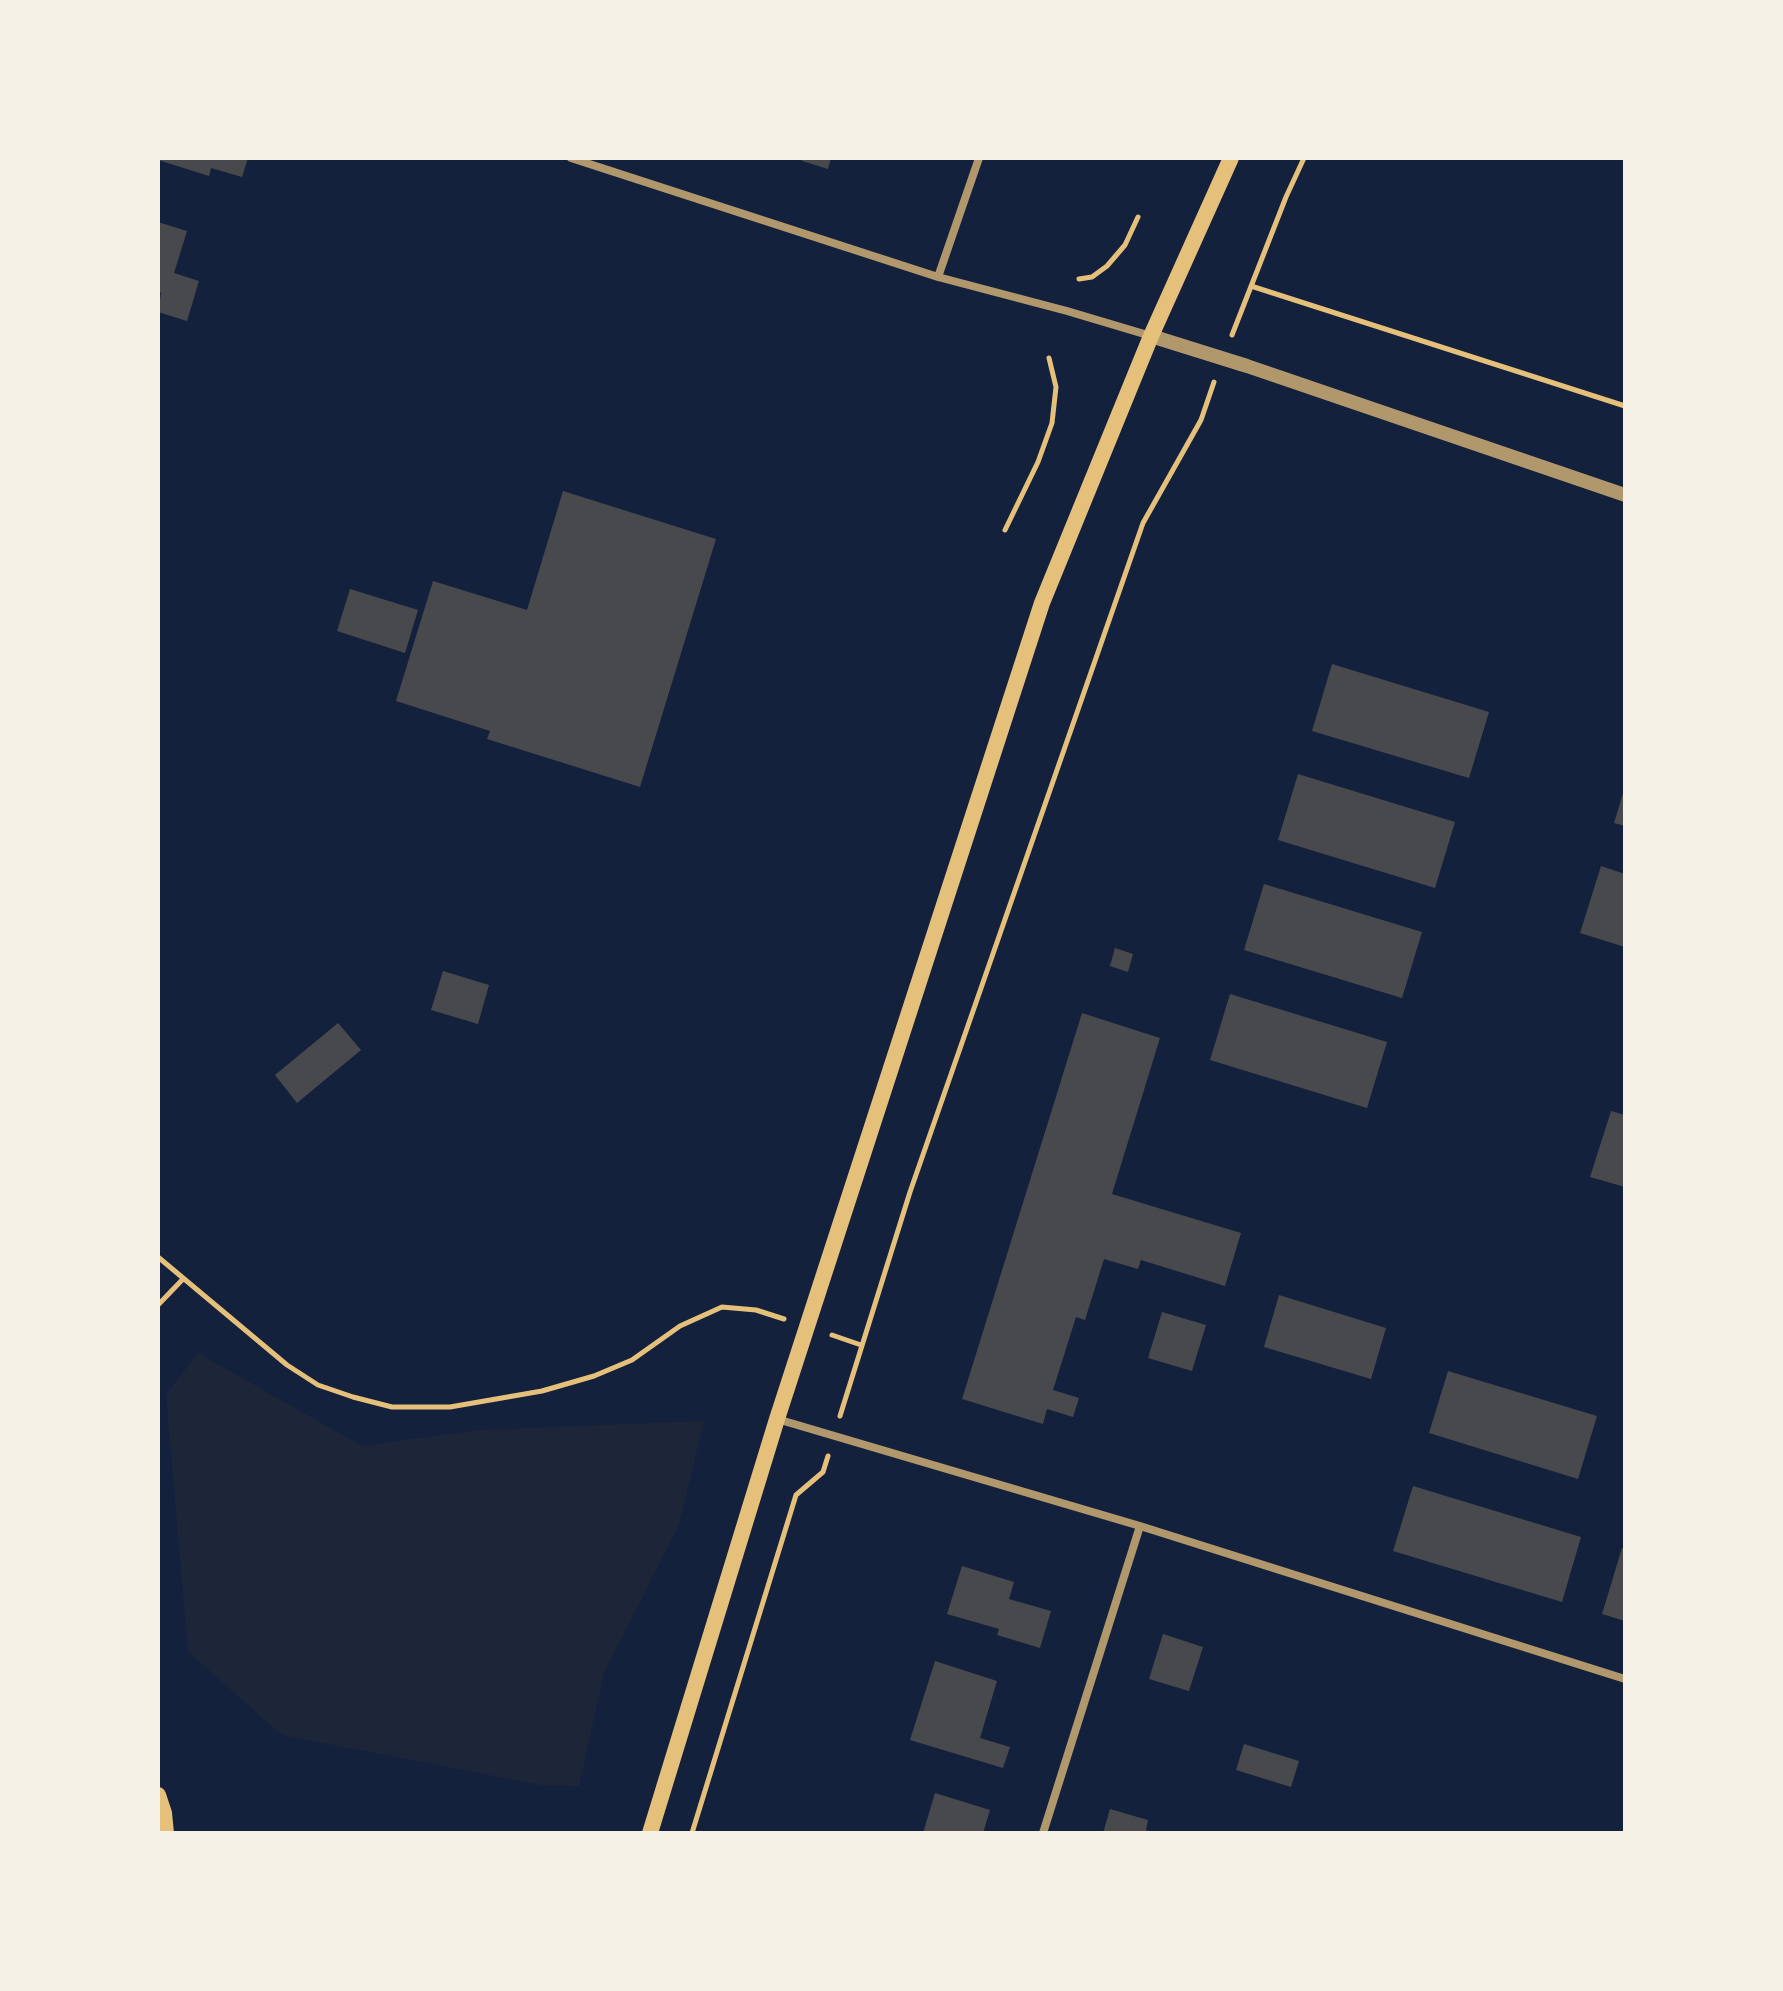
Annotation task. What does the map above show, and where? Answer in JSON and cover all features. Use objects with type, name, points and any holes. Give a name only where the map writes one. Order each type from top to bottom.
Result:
[{"type":"main road","points":[[650,1833],[777,1419],[1042,603],[1151,336],[1231,158]]},
{"type":"main road","points":[[158,1795],[166,1833]]},
{"type":"street","points":[[571,158],[591,161],[938,277],[1151,336],[1625,495]]},
{"type":"street","points":[[938,277],[979,158]]},
{"type":"street","points":[[777,1419],[1140,1526],[1625,1679]]},
{"type":"street","points":[[1043,1833],[1140,1526]]},
{"type":"path","points":[[692,1833],[796,1495],[823,1472],[914,1180],[1143,523],[1201,420],[1222,359],[1304,158]]},
{"type":"path","points":[[1079,279],[1092,277],[1107,266],[1125,245],[1138,217]]},
{"type":"path","points":[[1251,286],[1625,406]]},
{"type":"path","points":[[1005,530],[1038,462],[1052,423],[1056,387],[1049,358]]},
{"type":"path","points":[[158,1257],[287,1365],[318,1385],[392,1407],[450,1407],[542,1391],[594,1376],[632,1360],[680,1326],[722,1307],[756,1310],[861,1345]]},
{"type":"path","points":[[158,1305],[183,1279]]},
{"type":"shaded area","points":[[198,1353],[362,1446],[478,1430],[704,1421],[679,1525],[604,1673],[579,1786],[541,1785],[282,1735],[188,1652],[166,1394]]},
{"type":"building","points":[[158,158],[248,158],[242,177],[211,168],[209,176]]},
{"type":"building","points":[[803,158],[831,158],[828,169],[802,161]]},
{"type":"building","points":[[158,222],[187,231],[174,273],[199,281],[187,321],[158,312],[161,293],[158,292]]},
{"type":"building","points":[[563,491],[716,539],[640,787],[487,739],[490,731],[396,701],[433,581],[527,610]]},
{"type":"building","points":[[350,589],[418,610],[405,653],[337,631]]},
{"type":"building","points":[[1332,664],[1489,712],[1469,778],[1312,731]]},
{"type":"building","points":[[1298,774],[1455,822],[1435,888],[1278,840]]},
{"type":"building","points":[[1625,790],[1625,826],[1614,823]]},
{"type":"building","points":[[1601,866],[1625,874],[1625,947],[1580,933]]},
{"type":"building","points":[[1264,884],[1422,932],[1402,998],[1244,950]]},
{"type":"building","points":[[1115,948],[1133,954],[1128,972],[1110,966]]},
{"type":"building","points":[[443,971],[489,985],[478,1024],[431,1010]]},
{"type":"building","points":[[1230,994],[1387,1042],[1367,1108],[1210,1060]]},
{"type":"building","points":[[1082,1013],[1160,1038],[1112,1194],[1241,1233],[1225,1286],[1141,1260],[1138,1269],[1104,1259],[1085,1320],[1076,1317],[1053,1390],[1079,1398],[1073,1417],[1047,1409],[1043,1424],[962,1399]]},
{"type":"building","points":[[338,1023],[361,1050],[297,1103],[275,1075]]},
{"type":"building","points":[[1611,1111],[1625,1115],[1625,1187],[1590,1177]]},
{"type":"building","points":[[1279,1295],[1386,1328],[1371,1379],[1264,1347]]},
{"type":"building","points":[[1162,1312],[1206,1325],[1192,1371],[1148,1358]]},
{"type":"building","points":[[1448,1371],[1597,1416],[1578,1479],[1429,1433]]},
{"type":"building","points":[[1413,1486],[1581,1537],[1562,1602],[1393,1551]]},
{"type":"building","points":[[1622,1548],[1625,1549],[1625,1621],[1602,1614]]},
{"type":"building","points":[[962,1566],[1014,1582],[1009,1599],[1051,1611],[1040,1648],[997,1635],[999,1629],[947,1614]]},
{"type":"building","points":[[1163,1634],[1203,1647],[1189,1691],[1149,1679]]},
{"type":"building","points":[[935,1661],[997,1681],[980,1738],[1010,1747],[1003,1768],[910,1740]]},
{"type":"building","points":[[1244,1744],[1299,1761],[1291,1787],[1236,1770]]},
{"type":"building","points":[[935,1793],[990,1810],[983,1833],[923,1833]]},
{"type":"building","points":[[1110,1809],[1148,1820],[1146,1830],[1153,1833],[1103,1833]]}]
